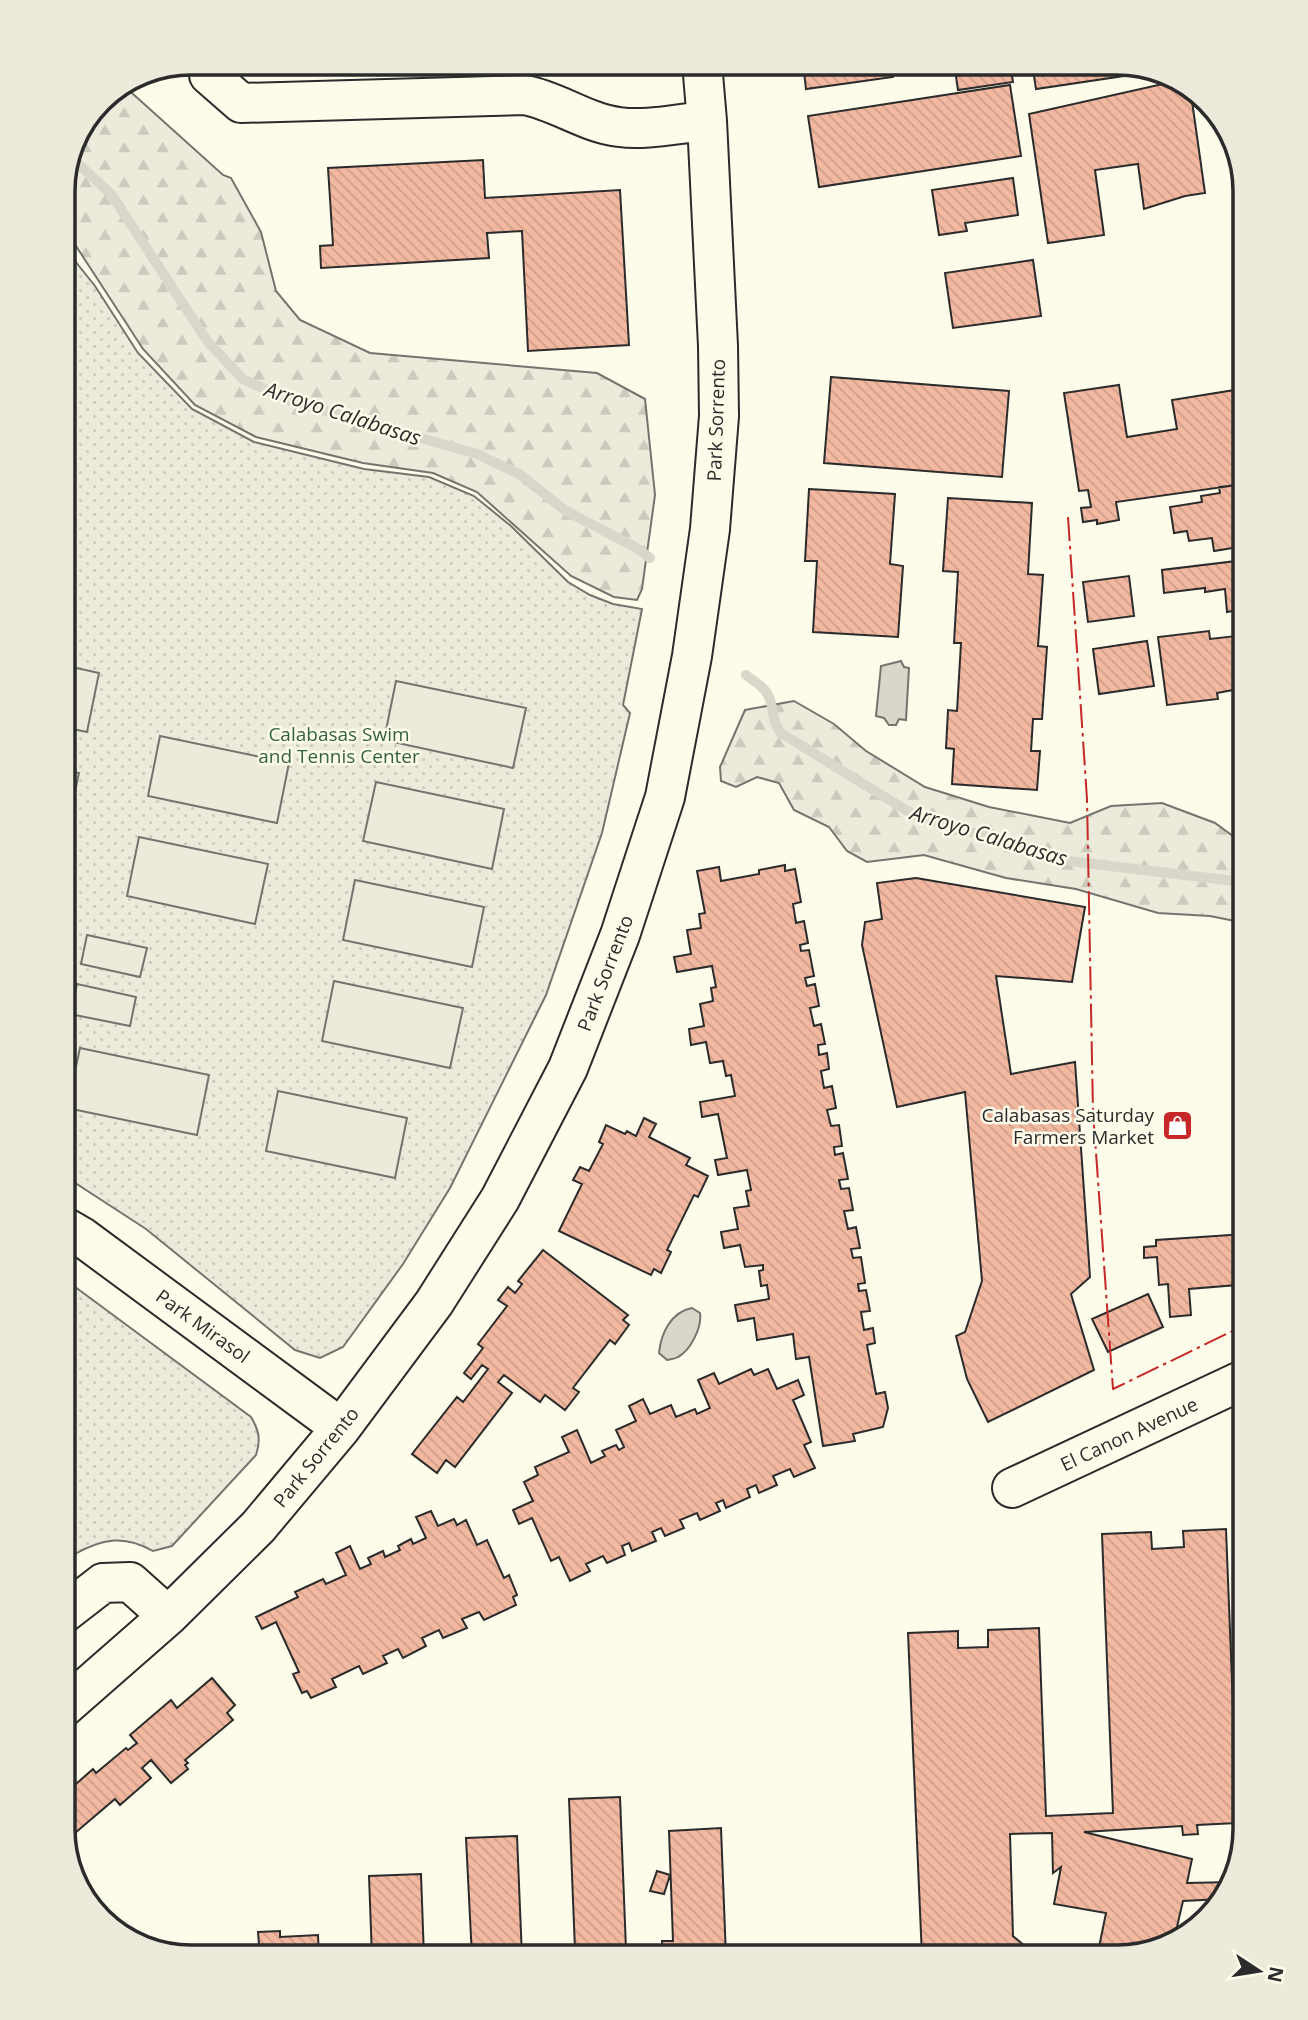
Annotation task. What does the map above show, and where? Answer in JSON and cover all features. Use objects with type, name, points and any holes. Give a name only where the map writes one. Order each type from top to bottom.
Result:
[{"type":"street","points":[[209,75],[241,103],[525,95],[541,98],[617,127],[707,121]]},
{"type":"street","name":"Park Sorrento","points":[[75,1697],[168,1616],[257,1527],[341,1428],[434,1303],[500,1199],[568,1068],[620,935],[665,797],[692,656],[707,554],[719,416],[717,320],[703,75]]},
{"type":"street","name":"Park Mirasol","points":[[75,1233],[341,1428]]},
{"type":"street","name":"El Canon Avenue","points":[[1012,1488],[1233,1385]]},
{"type":"street","points":[[75,1605],[103,1583],[130,1583],[168,1616]]},
{"type":"green space","points":[[131,92],[223,175],[231,178],[261,232],[276,291],[300,320],[370,353],[597,373],[645,399],[655,495],[642,589],[637,600],[614,597],[571,576],[477,492],[433,473],[363,463],[256,437],[195,405],[143,349],[75,244],[75,183],[79,161],[87,140],[99,121]]},
{"type":"green space","name":"Calabasas Swim and Tennis Center","points":[[75,261],[95,286],[138,353],[192,409],[254,442],[364,469],[429,477],[474,496],[511,526],[568,582],[613,604],[642,609],[623,705],[630,713],[602,833],[546,995],[450,1188],[403,1264],[343,1347],[320,1358],[295,1350],[146,1229],[75,1183]]},
{"type":"green space","points":[[75,668],[99,673],[87,732],[75,730]]},
{"type":"green space","points":[[396,681],[526,708],[513,768],[384,740]]},
{"type":"green space","points":[[794,701],[834,724],[866,751],[925,787],[989,807],[1070,823],[1111,806],[1162,803],[1215,823],[1233,836],[1233,921],[1210,916],[1158,913],[1076,889],[1006,878],[924,855],[867,862],[847,851],[829,827],[794,810],[779,783],[757,777],[736,787],[721,781],[720,767],[745,710]]},
{"type":"green space","points":[[160,736],[289,763],[277,823],[148,796]]},
{"type":"green space","points":[[75,772],[79,773],[75,791]]},
{"type":"green space","points":[[376,782],[504,809],[492,869],[363,841]]},
{"type":"green space","points":[[139,837],[268,864],[255,924],[127,896]]},
{"type":"green space","points":[[355,880],[484,907],[472,967],[343,940]]},
{"type":"green space","points":[[87,935],[147,948],[140,977],[81,964]]},
{"type":"green space","points":[[334,981],[463,1008],[450,1068],[322,1041]]},
{"type":"green space","points":[[77,984],[136,997],[130,1026],[75,1015]]},
{"type":"green space","points":[[80,1048],[209,1075],[197,1135],[75,1110],[75,1071]]},
{"type":"green space","points":[[278,1091],[407,1118],[395,1178],[266,1151]]},
{"type":"green space","points":[[75,1287],[251,1417],[259,1440],[256,1455],[172,1546],[153,1551],[133,1542],[114,1540],[75,1554]]},
{"type":"shaded area","points":[[901,661],[904,667],[909,668],[906,720],[899,719],[896,725],[889,725],[884,718],[876,716],[881,666]]},
{"type":"shaded area","points":[[692,1308],[700,1313],[695,1338],[683,1354],[667,1360],[659,1353],[668,1324],[678,1314]]},
{"type":"building","points":[[804,75],[893,75],[893,77],[806,89]]},
{"type":"building","points":[[956,75],[1012,75],[1013,82],[958,90]]},
{"type":"building","points":[[1034,75],[1128,75],[1036,89]]},
{"type":"building","points":[[1162,84],[1168,87],[1192,104],[1205,193],[1185,196],[1144,209],[1138,164],[1095,170],[1104,235],[1048,243],[1029,114]]},
{"type":"building","points":[[1010,85],[1021,156],[819,187],[808,116]]},
{"type":"building","points":[[483,160],[485,198],[620,190],[629,345],[528,351],[522,231],[487,233],[489,258],[321,268],[320,246],[333,245],[328,168]]},
{"type":"building","points":[[1013,178],[1018,215],[965,223],[967,231],[939,235],[932,190]]},
{"type":"building","points":[[1033,260],[1041,316],[953,328],[945,273]]},
{"type":"building","points":[[831,377],[1009,391],[1002,477],[824,463]]},
{"type":"building","points":[[1119,385],[1127,437],[1177,429],[1172,400],[1233,390],[1233,486],[1116,502],[1119,520],[1097,524],[1097,520],[1083,522],[1081,508],[1091,507],[1088,490],[1079,491],[1064,393]]},
{"type":"building","points":[[1233,485],[1233,548],[1214,551],[1212,538],[1189,541],[1187,531],[1174,533],[1170,507],[1202,502],[1201,496],[1220,493],[1219,487]]},
{"type":"building","points":[[809,489],[895,494],[890,564],[903,566],[898,637],[813,632],[817,561],[805,561]]},
{"type":"building","points":[[948,498],[1032,503],[1028,574],[1043,575],[1038,646],[1047,647],[1042,719],[1033,719],[1031,751],[1040,751],[1037,790],[952,784],[954,749],[946,748],[948,710],[957,711],[961,643],[954,643],[958,572],[943,571]]},
{"type":"building","points":[[1233,561],[1233,611],[1227,612],[1225,589],[1205,592],[1205,588],[1164,593],[1162,570]]},
{"type":"building","points":[[1129,576],[1134,616],[1088,622],[1083,582]]},
{"type":"building","points":[[1209,631],[1210,639],[1233,636],[1233,690],[1217,693],[1218,699],[1167,705],[1158,637]]},
{"type":"building","points":[[1147,641],[1154,686],[1099,694],[1093,649]]},
{"type":"building","points":[[785,865],[785,871],[795,869],[801,902],[793,904],[796,923],[804,921],[808,943],[800,945],[801,951],[809,950],[814,976],[805,978],[807,986],[815,984],[819,1006],[810,1008],[814,1026],[821,1024],[825,1044],[818,1045],[819,1055],[827,1053],[829,1069],[821,1071],[824,1088],[832,1086],[836,1108],[827,1110],[831,1126],[839,1125],[842,1146],[834,1147],[835,1155],[843,1153],[848,1179],[839,1180],[841,1189],[849,1188],[853,1210],[844,1211],[848,1229],[856,1227],[860,1248],[851,1249],[853,1258],[861,1257],[865,1283],[858,1284],[859,1291],[866,1290],[870,1311],[861,1312],[864,1330],[873,1328],[875,1343],[867,1345],[876,1394],[885,1392],[888,1408],[883,1427],[853,1434],[855,1441],[823,1446],[809,1357],[796,1359],[793,1334],[757,1340],[754,1318],[738,1321],[735,1305],[769,1299],[767,1285],[761,1286],[759,1271],[763,1270],[763,1265],[745,1267],[740,1245],[724,1248],[721,1232],[738,1229],[734,1208],[749,1206],[746,1191],[751,1190],[747,1170],[718,1175],[715,1160],[727,1158],[718,1114],[702,1117],[700,1102],[735,1096],[731,1075],[726,1076],[723,1061],[710,1063],[706,1042],[691,1045],[689,1029],[704,1026],[700,1004],[713,1001],[711,988],[716,987],[712,966],[677,972],[674,957],[691,954],[687,930],[701,928],[699,914],[705,913],[697,871],[719,867],[721,881],[759,874],[759,870]]},
{"type":"building","points":[[916,878],[1085,907],[1072,982],[996,976],[1011,1074],[1075,1062],[1090,1277],[1071,1294],[1094,1370],[988,1422],[967,1379],[956,1336],[965,1332],[982,1281],[965,1092],[897,1107],[862,945],[865,922],[882,919],[877,883]]},
{"type":"building","points":[[644,1118],[656,1124],[649,1137],[690,1158],[686,1165],[708,1176],[698,1197],[694,1195],[667,1250],[671,1252],[661,1273],[654,1269],[651,1275],[559,1231],[582,1184],[573,1180],[580,1167],[589,1171],[603,1144],[599,1142],[606,1125],[636,1136]]},
{"type":"building","points":[[1233,1235],[1233,1285],[1189,1289],[1191,1315],[1170,1317],[1168,1284],[1159,1285],[1157,1257],[1144,1258],[1144,1247],[1156,1246],[1156,1240]]},
{"type":"building","points":[[543,1250],[628,1315],[623,1320],[629,1325],[615,1344],[610,1340],[573,1388],[579,1392],[565,1410],[545,1395],[540,1402],[504,1375],[498,1382],[512,1393],[455,1467],[446,1460],[437,1473],[412,1454],[457,1397],[463,1402],[488,1369],[482,1365],[471,1379],[464,1373],[483,1348],[478,1344],[507,1306],[498,1300],[508,1287],[515,1293],[522,1284],[518,1281]]},
{"type":"building","points":[[1148,1294],[1163,1327],[1108,1352],[1092,1319]]},
{"type":"building","points":[[751,1369],[754,1375],[768,1369],[777,1389],[798,1380],[804,1395],[793,1400],[811,1442],[804,1445],[815,1468],[794,1477],[790,1469],[773,1476],[777,1485],[759,1493],[756,1485],[747,1489],[750,1497],[726,1508],[723,1500],[716,1503],[720,1511],[700,1520],[697,1513],[680,1520],[684,1528],[665,1536],[661,1528],[652,1532],[656,1541],[632,1551],[629,1543],[622,1546],[625,1555],[607,1563],[603,1556],[586,1564],[590,1571],[570,1581],[559,1557],[551,1561],[532,1518],[519,1524],[513,1510],[533,1501],[524,1482],[538,1475],[535,1467],[569,1452],[562,1437],[577,1430],[591,1463],[605,1456],[602,1451],[616,1445],[619,1450],[624,1447],[616,1430],[636,1421],[629,1406],[643,1399],[650,1414],[671,1405],[676,1417],[695,1409],[697,1414],[710,1408],[698,1380],[714,1373],[719,1384]]},
{"type":"building","points":[[431,1511],[438,1526],[454,1519],[457,1525],[466,1520],[477,1545],[487,1540],[504,1578],[509,1575],[517,1595],[513,1597],[516,1605],[484,1620],[479,1612],[462,1619],[467,1628],[443,1638],[439,1630],[422,1638],[426,1646],[403,1658],[398,1649],[383,1656],[387,1663],[363,1674],[359,1666],[332,1679],[336,1687],[311,1698],[307,1691],[302,1693],[293,1674],[299,1672],[276,1622],[262,1629],[256,1617],[298,1597],[295,1592],[323,1579],[326,1584],[346,1575],[336,1553],[350,1546],[360,1569],[371,1564],[368,1558],[383,1551],[385,1557],[400,1550],[398,1546],[411,1539],[413,1544],[426,1538],[416,1517]]},
{"type":"building","points":[[1226,1529],[1233,1707],[1233,1823],[1197,1825],[1198,1834],[1183,1835],[1182,1826],[1084,1832],[1192,1859],[1187,1883],[1219,1882],[1217,1887],[1208,1900],[1183,1901],[1177,1928],[1168,1933],[1132,1944],[1099,1945],[1106,1913],[1054,1904],[1061,1867],[1053,1873],[1052,1833],[1010,1834],[1013,1936],[1024,1945],[921,1945],[908,1633],[958,1631],[958,1648],[988,1647],[988,1630],[1039,1628],[1046,1816],[1113,1813],[1102,1534],[1151,1532],[1152,1549],[1184,1547],[1183,1531]]},
{"type":"building","points":[[212,1678],[235,1705],[227,1713],[233,1720],[185,1760],[188,1769],[171,1783],[151,1760],[142,1768],[151,1778],[120,1805],[115,1799],[75,1833],[75,1785],[93,1769],[96,1773],[126,1748],[128,1750],[137,1743],[130,1735],[171,1700],[177,1708]]},
{"type":"building","points":[[620,1797],[626,1945],[575,1945],[569,1799]]},
{"type":"building","points":[[721,1828],[726,1945],[662,1945],[662,1941],[673,1941],[669,1831]]},
{"type":"building","points":[[517,1836],[522,1945],[471,1945],[466,1838]]},
{"type":"building","points":[[657,1871],[670,1875],[664,1894],[650,1891]]},
{"type":"building","points":[[421,1874],[424,1945],[372,1945],[369,1876]]},
{"type":"building","points":[[280,1931],[280,1937],[318,1935],[318,1945],[259,1945],[258,1932]]},
{"type":"waterway","name":"Arroyo Calabasas","points":[[78,164],[111,194],[208,342],[243,379],[291,401],[477,454],[519,474],[566,511],[637,548],[650,558]]},
{"type":"waterway","name":"Arroyo Calabasas","points":[[746,675],[766,692],[775,723],[781,733],[914,815],[1069,861],[1233,881]]},
{"type":"power","points":[[1068,517],[1087,799],[1093,1111],[1113,1389],[1233,1331]]},
{"type":"place","name":"Calabasas Saturday Farmers Market","points":[[1177,1126]]}]
